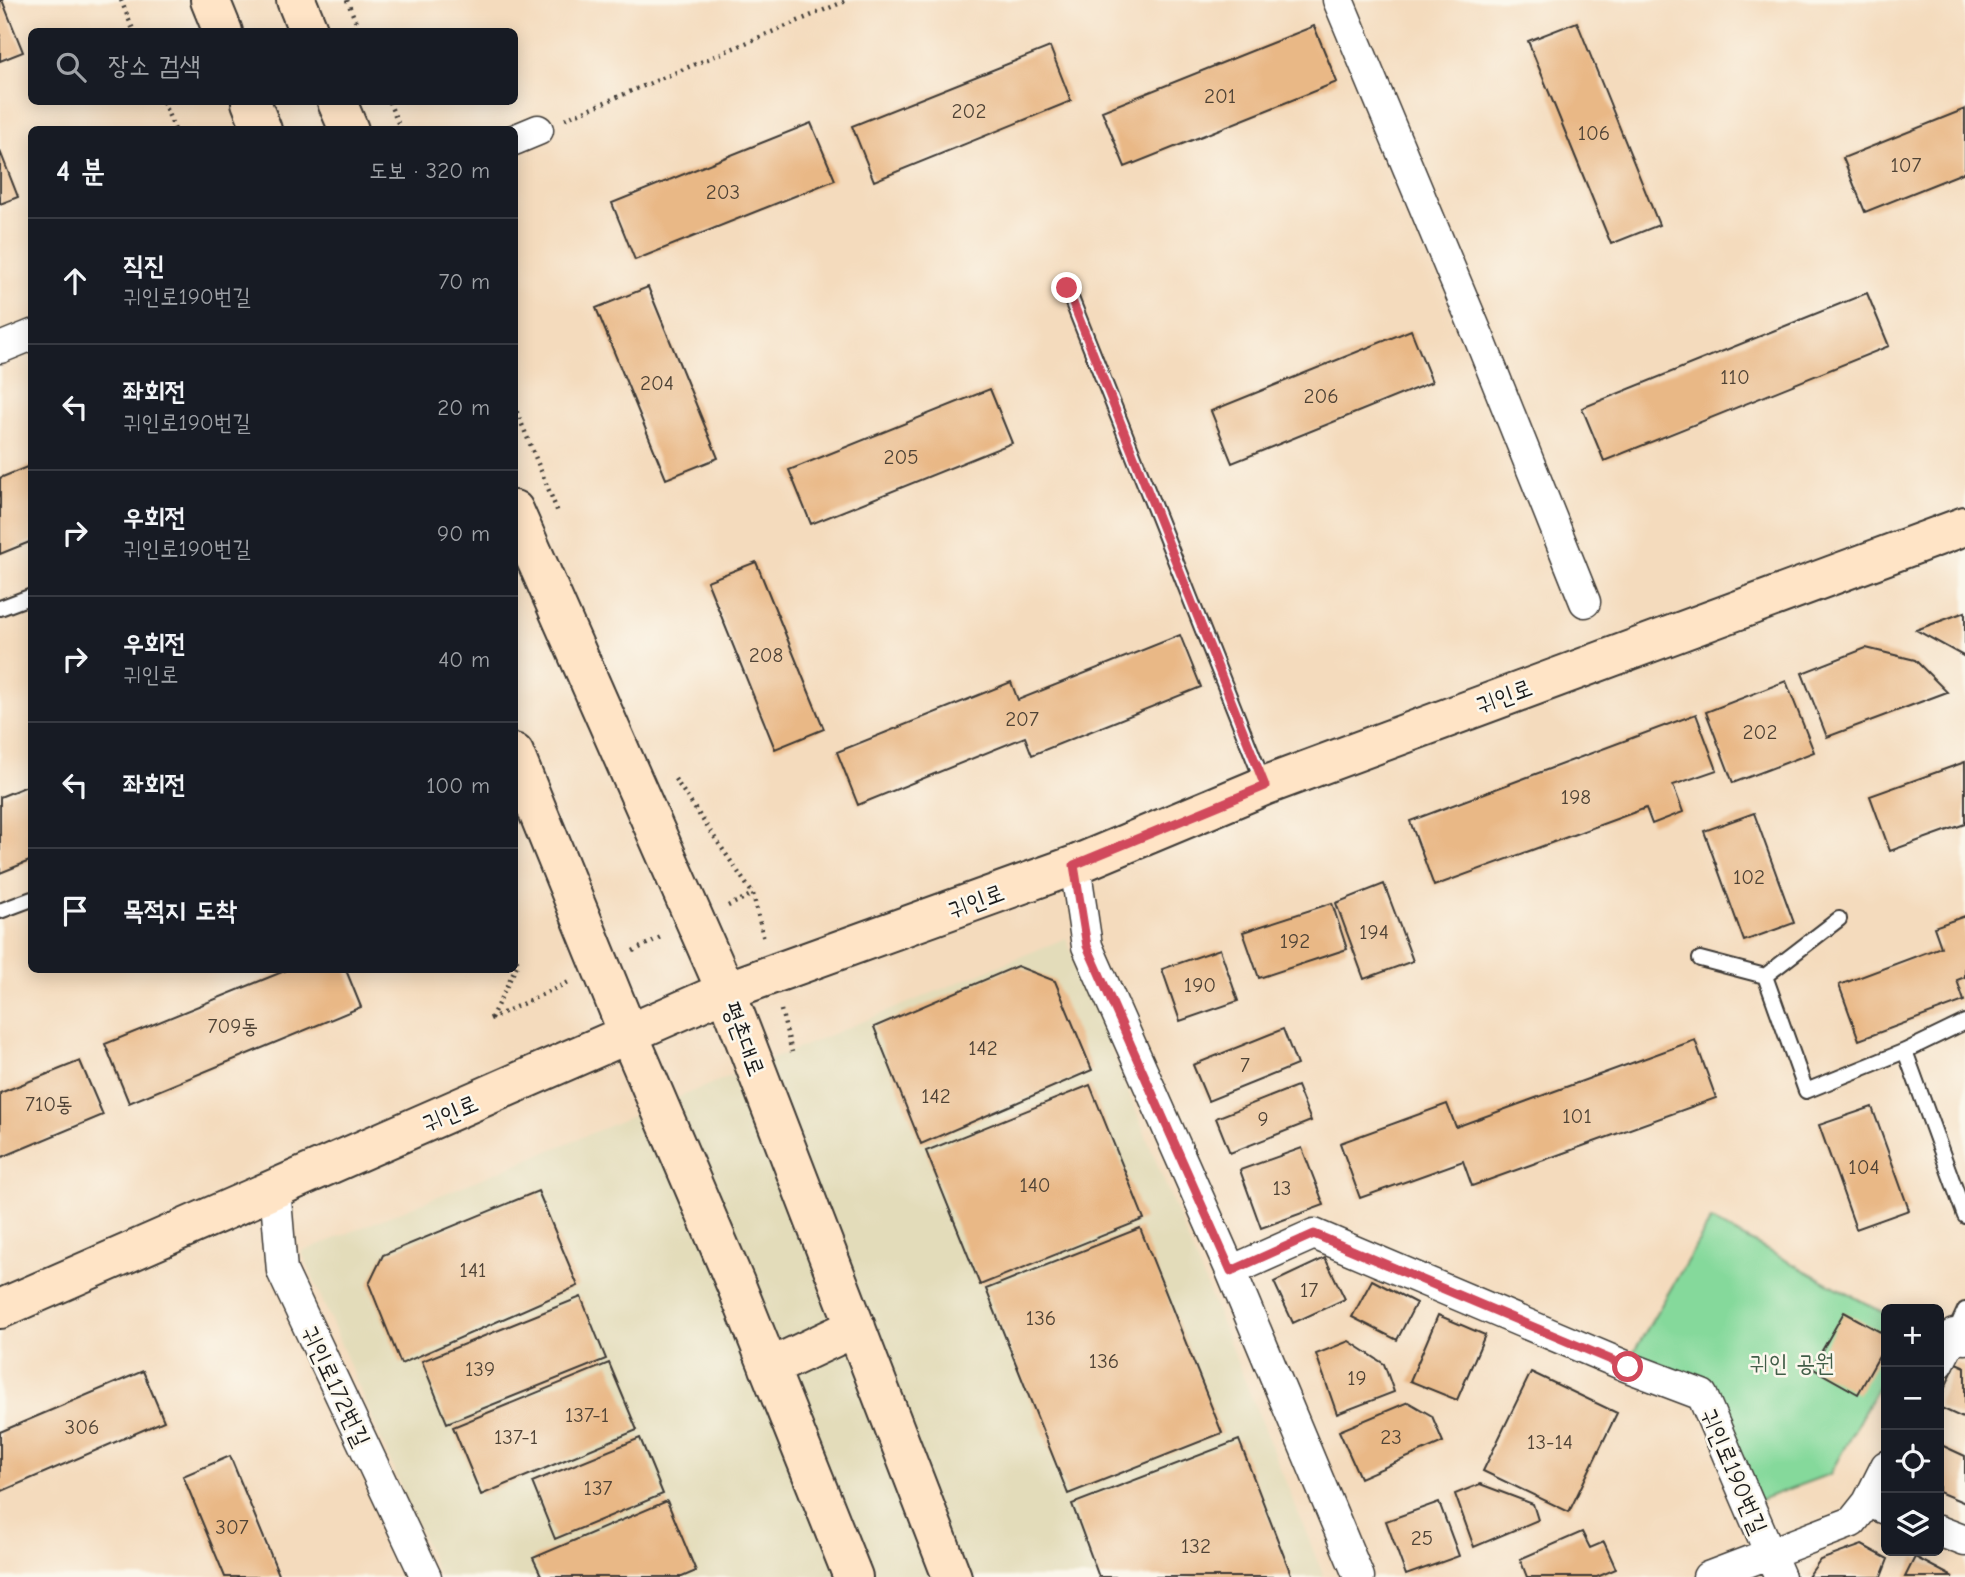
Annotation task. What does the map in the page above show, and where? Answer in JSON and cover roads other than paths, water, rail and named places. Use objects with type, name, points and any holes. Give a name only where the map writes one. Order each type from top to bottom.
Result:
[{"type":"street","points":[[210,0],[221,28]]},
{"type":"street","points":[[296,0],[307,28]]},
{"type":"street","points":[[1338,0],[1476,330],[1585,602]]},
{"type":"street","points":[[252,105],[260,126]]},
{"type":"street","points":[[338,105],[347,126]]},
{"type":"street","points":[[0,348],[28,337]]},
{"type":"street","name":"평촌대로","points":[[518,519],[726,991],[952,1577]]},
{"type":"street","name":"귀인로","points":[[0,1309],[726,991],[1074,865],[1265,786],[1965,526]]},
{"type":"street","points":[[518,763],[628,1033],[736,1285],[853,1577]]},
{"type":"street","points":[[1074,865],[1087,946],[1231,1271],[1359,1577]]},
{"type":"street","name":"귀인로172번길","points":[[275,1188],[282,1271],[426,1577]]},
{"type":"street","name":"귀인로190번길","points":[[1231,1271],[1314,1234],[1628,1367],[1702,1395],[1775,1564]]},
{"type":"street","points":[[769,1368],[856,1327]]},
{"type":"street","points":[[1944,1355],[1961,1327]]},
{"type":"street","name":"귀인로190번길","points":[[1707,1577],[1775,1564],[1852,1522],[1877,1505],[1881,1488]]},
{"type":"street","points":[[1944,1533],[1965,1541]]},
{"type":"lane","points":[[1067,288],[1265,786]]},
{"type":"lane","points":[[0,608],[28,598]]},
{"type":"lane","points":[[0,911],[28,900]]},
{"type":"lane","points":[[1765,976],[1839,919]]},
{"type":"lane","points":[[1700,959],[1765,976]]},
{"type":"lane","points":[[1765,976],[1806,1091],[1905,1051],[1965,1023]]},
{"type":"lane","points":[[1905,1051],[1965,1216]]},
{"type":"park label","name":"귀인 공원","points":[[1792,1363]]}]
